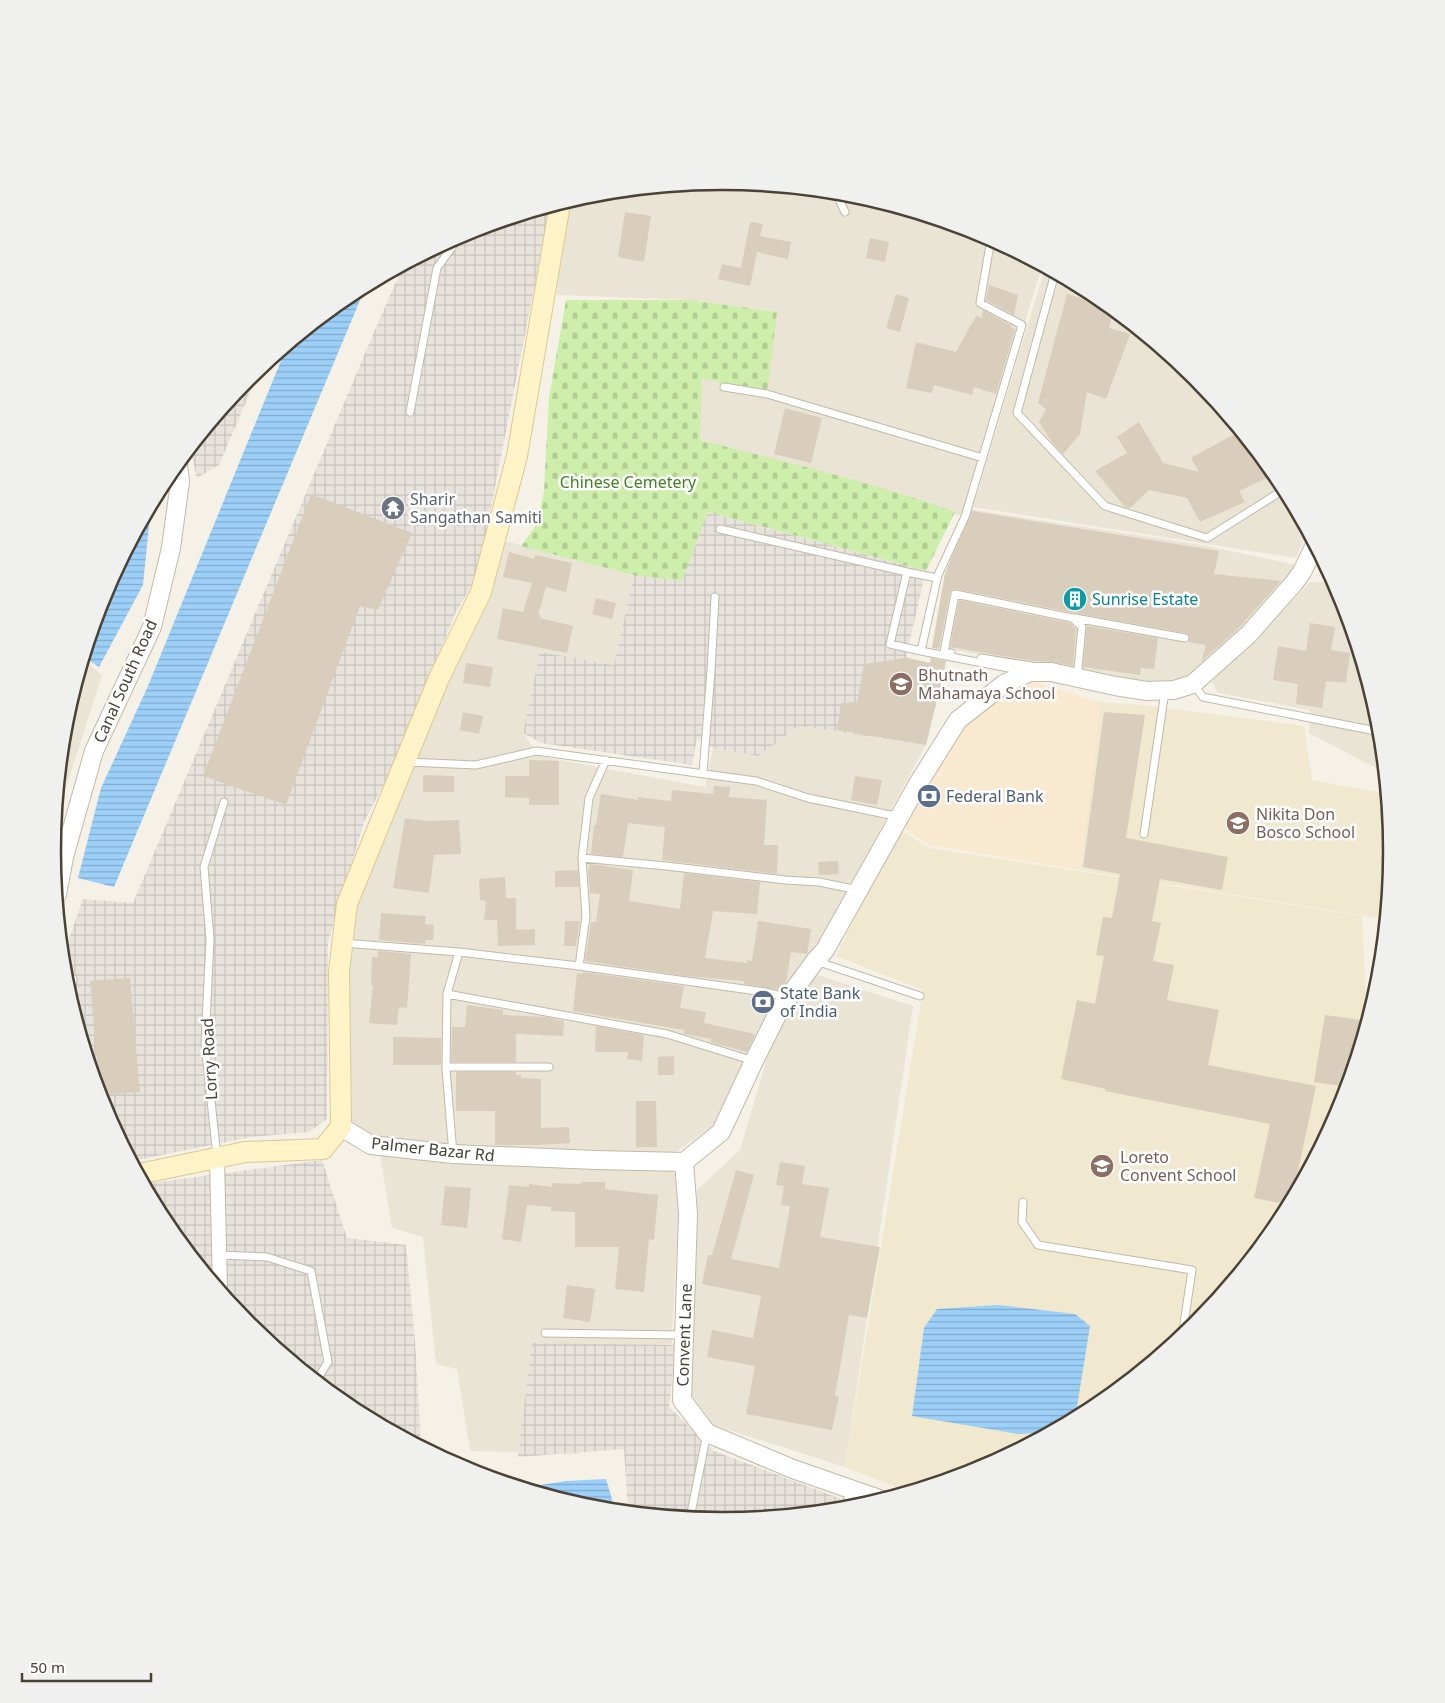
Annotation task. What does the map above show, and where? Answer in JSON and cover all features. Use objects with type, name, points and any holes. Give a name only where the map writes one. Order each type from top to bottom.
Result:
[{"type":"main road","points":[[145,1173],[245,1152],[323,1148],[341,1127],[339,972],[347,904],[439,678],[481,592],[517,456],[559,211]]},
{"type":"street","name":"Canal South Road","points":[[62,869],[94,752],[152,627],[171,548],[180,482],[179,475]]},
{"type":"street","points":[[684,1162],[721,1132],[780,1009],[815,961],[826,950],[900,816],[958,720],[1004,684],[1031,669],[1077,676],[1115,686],[1147,691],[1174,690],[1192,684],[1249,634],[1294,583],[1302,572],[1311,551]]},
{"type":"street","name":"Palmer Bazar Rd","points":[[341,1127],[371,1145],[453,1154],[684,1162]]},
{"type":"street","name":"Lorry Road","points":[[218,1158],[220,1281]]},
{"type":"street","name":"Convent Lane","points":[[684,1162],[688,1214],[682,1400],[707,1433]]},
{"type":"street","points":[[707,1433],[793,1469],[870,1496]]},
{"type":"lane","points":[[839,201],[844,212]]},
{"type":"lane","points":[[921,651],[937,578],[965,518],[1022,325],[980,303],[990,247]]},
{"type":"lane","points":[[410,412],[437,268],[451,249]]},
{"type":"lane","points":[[1053,279],[1017,413],[1105,506],[1207,538],[1278,493]]},
{"type":"lane","points":[[724,387],[767,394],[983,458]]},
{"type":"lane","points":[[720,529],[937,578]]},
{"type":"lane","points":[[908,572],[890,644],[1031,669]]},
{"type":"lane","points":[[1031,669],[944,652],[955,594],[1072,618],[1185,638]]},
{"type":"lane","points":[[703,773],[715,597]]},
{"type":"lane","points":[[1072,618],[1082,627],[1077,676]]},
{"type":"lane","points":[[1192,684],[1203,697],[1372,730]]},
{"type":"lane","points":[[1144,834],[1166,690]]},
{"type":"lane","points":[[406,762],[476,765],[536,751],[756,781],[808,798],[900,816]]},
{"type":"lane","points":[[579,966],[586,916],[582,858],[590,798],[606,760]]},
{"type":"lane","name":"Lorry Road","points":[[218,1158],[205,1044],[210,939],[204,867],[224,802]]},
{"type":"lane","points":[[582,858],[818,882],[858,890]]},
{"type":"lane","points":[[343,943],[459,952],[579,966],[765,992],[788,998]]},
{"type":"lane","points":[[453,1154],[446,1067],[447,994],[459,952]]},
{"type":"lane","points":[[815,961],[920,996]]},
{"type":"lane","points":[[447,994],[667,1034],[754,1061]]},
{"type":"lane","points":[[446,1067],[549,1067]]},
{"type":"lane","points":[[1023,1202],[1022,1222],[1038,1245],[1192,1270],[1184,1325]]},
{"type":"lane","points":[[219,1255],[267,1257],[311,1271],[328,1362],[319,1376]]},
{"type":"lane","points":[[545,1333],[683,1335]]},
{"type":"lane","points":[[691,1512],[707,1433]]},
{"type":"lane","points":[[848,1501],[849,1488]]},
{"type":"shaded area","points":[[722,190],[766,192],[852,203],[935,225],[1015,258],[1040,272],[968,509],[1202,545],[1301,566],[1278,594],[1192,680],[1145,684],[932,646],[945,573],[965,517],[693,438],[702,378],[777,312],[690,300],[557,295],[565,210],[593,203],[679,192]]},
{"type":"shaded area","points":[[549,214],[478,574],[455,614],[394,765],[364,822],[328,943],[327,1119],[309,1132],[251,1137],[138,1160],[112,1105],[96,1064],[74,981],[68,942],[83,899],[133,903],[399,275],[430,258],[469,241],[510,225]]},
{"type":"shaded area","points":[[1043,274],[1090,302],[1125,327],[1190,384],[1247,449],[1272,484],[1305,538],[1296,558],[973,507]]},
{"type":"shaded area","points":[[253,387],[219,465],[197,478],[192,457],[225,416]]},
{"type":"shaded area","points":[[707,512],[926,571],[906,657],[945,667],[926,745],[799,726],[758,756],[713,748],[697,738],[692,765],[541,743],[523,733],[540,652],[614,665],[634,575],[682,581]]},
{"type":"shaded area","points":[[505,541],[634,575],[614,665],[540,652],[523,733],[539,756],[705,787],[713,748],[758,756],[799,726],[926,745],[804,970],[751,1057],[712,1127],[670,1156],[371,1143],[347,1122],[348,972],[354,906],[411,775],[446,686],[491,597]]},
{"type":"shaded area","points":[[1326,581],[1349,639],[1371,722],[1378,769],[1309,733],[1310,710],[1218,693],[1212,681],[1310,582]]},
{"type":"shaded area","points":[[89,664],[102,675],[64,793],[74,722]]},
{"type":"shaded area","points":[[1030,681],[1101,702],[1080,870],[929,845],[902,827],[952,738],[987,705]]},
{"type":"shaded area","name":"Nikita Don Bosco School","points":[[1101,702],[1142,705],[1304,726],[1312,780],[1381,793],[1384,852],[1380,918],[1080,870]]},
{"type":"shaded area","name":"Loreto Convent School","points":[[898,829],[930,848],[1362,916],[1366,1001],[1349,1064],[1316,1144],[1272,1219],[1247,1254],[1220,1287],[1158,1349],[1090,1401],[1015,1445],[935,1478],[900,1488],[845,1467],[923,990],[836,956]]},
{"type":"shaded area","points":[[818,975],[913,1006],[845,1467],[713,1425],[691,1394],[697,1190],[740,1150],[779,1017]]},
{"type":"shaded area","points":[[380,1155],[677,1170],[678,1228],[668,1408],[577,1454],[470,1451],[457,1369],[436,1364],[423,1237],[392,1228]]},
{"type":"shaded area","points":[[322,1160],[347,1238],[406,1245],[415,1341],[421,1440],[355,1401],[320,1376],[255,1319],[198,1254],[151,1183]]},
{"type":"shaded area","points":[[532,1343],[676,1345],[669,1407],[714,1451],[846,1501],[809,1507],[722,1513],[636,1507],[628,1506],[624,1449],[518,1457]]},
{"type":"green space","name":"Chinese Cemetery","points":[[566,300],[690,300],[777,312],[767,394],[702,378],[700,440],[860,482],[955,512],[926,571],[708,512],[682,581],[634,575],[521,546],[537,524],[544,492],[549,398]]},
{"type":"water","points":[[361,298],[114,887],[78,878],[101,788],[148,686],[282,359],[320,327]]},
{"type":"water","points":[[149,522],[143,585],[99,667],[90,661],[96,639],[129,559]]},
{"type":"water","points":[[999,1305],[1075,1314],[1090,1326],[1077,1409],[1037,1433],[1018,1434],[912,1416],[924,1328],[937,1309]]},
{"type":"water","points":[[606,1479],[612,1503],[536,1486],[566,1481]]},
{"type":"building","points":[[625,212],[651,216],[644,262],[618,257]]},
{"type":"building","points":[[750,222],[763,224],[760,236],[791,242],[788,259],[757,252],[750,286],[718,279],[722,264],[741,268]]},
{"type":"building","points":[[870,238],[889,242],[885,262],[866,258]]},
{"type":"building","points":[[989,285],[1018,295],[1014,315],[986,300]]},
{"type":"building","points":[[896,294],[909,298],[900,332],[886,328]]},
{"type":"building","points":[[1067,294],[1087,300],[1112,318],[1109,328],[1130,334],[1106,399],[1087,392],[1080,434],[1063,454],[1053,444],[1039,422],[1046,409],[1038,403]]},
{"type":"building","points":[[983,310],[1015,329],[996,394],[974,387],[972,395],[934,385],[932,393],[906,388],[916,342],[956,352],[976,316],[982,318]]},
{"type":"building","points":[[785,408],[822,418],[811,463],[774,454]]},
{"type":"building","points":[[1139,422],[1163,463],[1199,472],[1191,458],[1235,434],[1267,478],[1239,491],[1245,502],[1200,522],[1187,498],[1149,490],[1130,508],[1125,507],[1095,471],[1127,453],[1117,437]]},
{"type":"building","points":[[311,494],[412,533],[378,610],[360,606],[286,805],[203,776]]},
{"type":"building","name":"Sunrise Estate","points":[[972,511],[1219,551],[1214,574],[1281,581],[1237,630],[1201,662],[1206,645],[1188,642],[1190,637],[1186,633],[956,589],[951,590],[950,593],[939,649],[932,648],[945,574]]},
{"type":"building","points":[[509,552],[534,559],[535,555],[572,563],[566,592],[546,587],[538,615],[540,615],[540,618],[573,626],[567,653],[497,639],[503,608],[523,612],[532,583],[503,577]]},
{"type":"building","points":[[596,598],[616,603],[612,619],[592,614]]},
{"type":"building","points":[[959,600],[1070,623],[1076,629],[1073,666],[950,647]]},
{"type":"building","points":[[1310,623],[1335,627],[1331,650],[1350,653],[1346,683],[1326,681],[1322,708],[1296,704],[1298,684],[1273,680],[1278,646],[1306,651]]},
{"type":"building","points":[[1087,626],[1158,638],[1154,669],[1141,668],[1140,675],[1083,667]]},
{"type":"building","name":"Bhutnath Mahamaya School","points":[[906,658],[930,663],[931,658],[946,661],[926,745],[837,730],[841,703],[857,702],[864,664]]},
{"type":"building","points":[[466,663],[493,667],[490,687],[463,683]]},
{"type":"building","points":[[463,712],[483,716],[479,734],[460,730]]},
{"type":"building","points":[[1104,712],[1145,715],[1126,838],[1228,857],[1222,890],[1160,879],[1152,921],[1161,923],[1153,961],[1174,965],[1167,1000],[1219,1010],[1208,1065],[1316,1086],[1296,1180],[1282,1203],[1254,1198],[1270,1124],[1105,1091],[1106,1089],[1061,1079],[1077,1000],[1095,1004],[1104,956],[1096,955],[1103,917],[1112,918],[1120,874],[1083,867]]},
{"type":"building","points":[[529,760],[559,761],[559,805],[529,805],[529,798],[505,797],[505,776],[529,776]]},
{"type":"building","points":[[423,775],[454,776],[454,792],[423,792]]},
{"type":"building","points":[[855,776],[882,780],[877,805],[851,800]]},
{"type":"building","points":[[714,786],[730,787],[729,797],[767,800],[764,845],[778,845],[777,874],[662,860],[665,827],[628,823],[623,857],[591,854],[594,825],[596,825],[601,794],[638,800],[638,797],[671,801],[672,790],[713,794]]},
{"type":"building","points":[[405,818],[428,821],[459,820],[461,854],[434,855],[429,893],[393,888]]},
{"type":"building","points":[[838,861],[839,874],[819,875],[818,862]]},
{"type":"building","points":[[590,864],[633,870],[629,901],[680,909],[684,873],[760,882],[757,914],[713,911],[705,958],[747,963],[747,960],[752,961],[758,921],[811,929],[807,954],[791,952],[786,983],[781,990],[744,984],[744,981],[685,976],[585,961],[591,922],[596,922],[600,894],[590,893],[588,870]]},
{"type":"building","points":[[578,870],[579,887],[555,887],[555,871]]},
{"type":"building","points":[[505,877],[506,898],[516,898],[516,930],[535,929],[535,945],[498,946],[497,920],[484,920],[486,901],[480,900],[479,879]]},
{"type":"building","points":[[381,913],[426,916],[425,924],[434,925],[433,940],[426,940],[425,944],[379,940]]},
{"type":"building","points":[[565,921],[580,921],[576,946],[564,946]]},
{"type":"building","points":[[378,951],[411,954],[407,1008],[399,1007],[397,1025],[369,1023],[373,985],[371,985],[372,957],[378,957]]},
{"type":"building","points":[[583,972],[684,986],[680,1008],[706,1012],[704,1023],[755,1034],[754,1037],[747,1052],[710,1042],[711,1039],[684,1034],[684,1030],[573,1011],[577,973],[583,974]]},
{"type":"building","points":[[130,978],[140,1092],[108,1094],[98,1068],[90,981]]},
{"type":"building","points":[[467,1005],[503,1010],[503,1015],[546,1017],[564,1021],[563,1036],[516,1034],[516,1062],[451,1062],[452,1027],[465,1027]]},
{"type":"building","points":[[1325,1015],[1362,1020],[1340,1086],[1314,1082]]},
{"type":"building","points":[[596,1026],[644,1035],[642,1061],[627,1059],[628,1052],[595,1052]]},
{"type":"building","points":[[393,1037],[441,1038],[441,1065],[393,1065]]},
{"type":"building","points":[[674,1056],[674,1075],[658,1075],[658,1057]]},
{"type":"building","points":[[456,1072],[516,1072],[516,1075],[521,1075],[521,1078],[541,1079],[541,1128],[569,1127],[570,1143],[495,1145],[495,1111],[456,1111]]},
{"type":"building","points":[[636,1101],[656,1101],[657,1147],[636,1147]]},
{"type":"building","points":[[780,1162],[805,1166],[802,1184],[829,1188],[820,1237],[880,1247],[867,1318],[849,1315],[835,1396],[839,1396],[832,1430],[746,1414],[755,1366],[707,1357],[712,1330],[753,1338],[761,1296],[702,1284],[708,1255],[712,1255],[736,1170],[754,1175],[731,1259],[779,1268],[790,1206],[781,1205],[784,1186],[776,1185]]},
{"type":"building","points":[[581,1182],[605,1182],[605,1189],[658,1195],[654,1240],[649,1239],[644,1292],[615,1289],[619,1247],[575,1247],[575,1212],[551,1211],[551,1207],[527,1205],[521,1242],[502,1239],[509,1185],[529,1187],[529,1184],[552,1187],[552,1183],[581,1184]]},
{"type":"building","points":[[445,1186],[471,1188],[467,1228],[441,1225]]},
{"type":"building","points":[[567,1285],[595,1289],[590,1322],[563,1318]]},
{"type":"place","name":"Sharir Sangathan Samiti","points":[[393,508]]},
{"type":"place","name":"Sunrise Estate","points":[[1075,599]]},
{"type":"place","name":"Bhutnath Mahamaya School","points":[[901,684]]},
{"type":"place","name":"Federal Bank","points":[[929,796]]},
{"type":"place","name":"Nikita Don Bosco School","points":[[1238,823]]},
{"type":"place","name":"State Bank of India","points":[[763,1002]]},
{"type":"place","name":"Loreto Convent School","points":[[1102,1166]]}]
